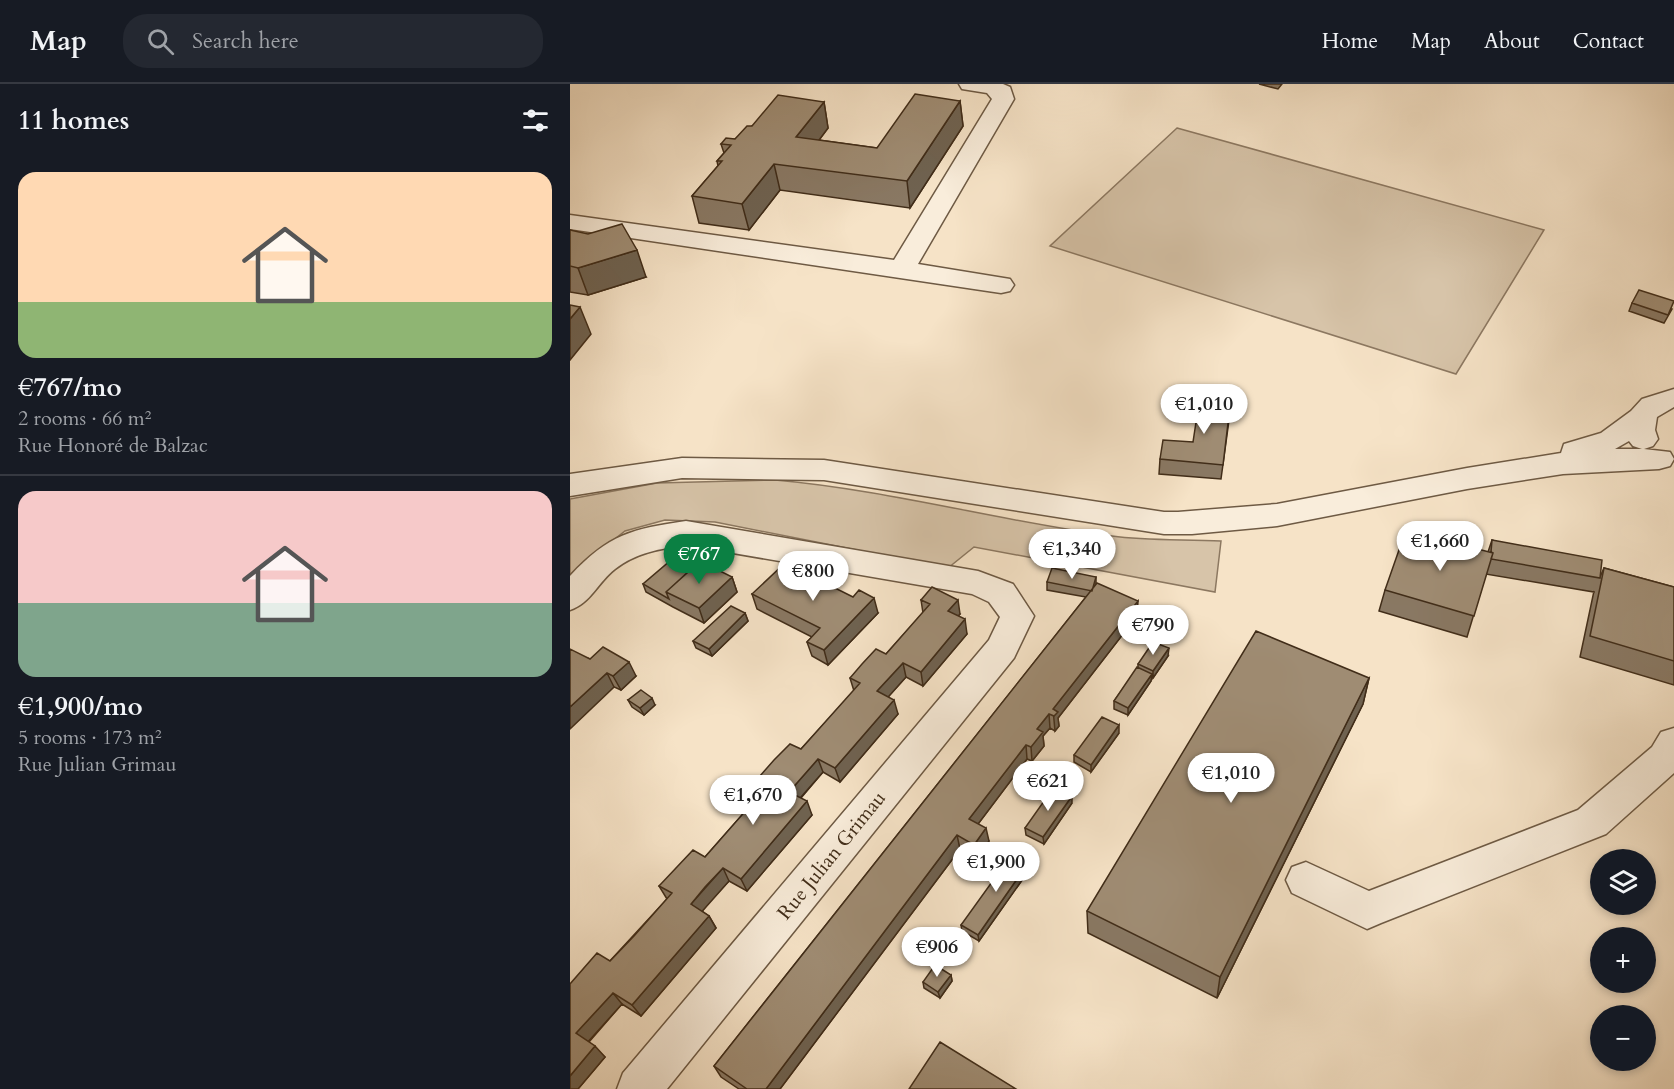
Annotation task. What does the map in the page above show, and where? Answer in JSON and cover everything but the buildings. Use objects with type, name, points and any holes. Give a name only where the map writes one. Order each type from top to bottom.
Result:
[{"type":"street","points":[[902,268],[1003,99],[1002,92],[993,87],[970,84]]},
{"type":"street","points":[[570,222],[902,268],[1001,285]]},
{"type":"street","points":[[1507,471],[1611,440],[1640,418],[1647,408],[1661,400],[1674,398]]},
{"type":"street","points":[[1640,418],[1639,432],[1646,446],[1666,464]]},
{"type":"street","points":[[570,485],[682,468],[824,470],[1059,508],[1175,523],[1217,522],[1276,516],[1507,471],[1631,458],[1666,464]]},
{"type":"street","name":"Rue Julian Grimau","points":[[570,597],[603,561],[639,540],[686,533],[978,583],[1001,593],[1017,616],[1002,648],[639,1089]]},
{"type":"street","points":[[1306,880],[1367,910],[1592,822],[1665,758],[1674,742]]},
{"type":"shaded area","points":[[1177,128],[1544,230],[1456,374],[1050,246]]},
{"type":"shaded area","points":[[775,480],[860,491],[1125,538],[1221,541],[1215,592],[974,547],[948,568],[715,522],[665,520],[625,531],[570,575],[570,499],[657,483]]}]
